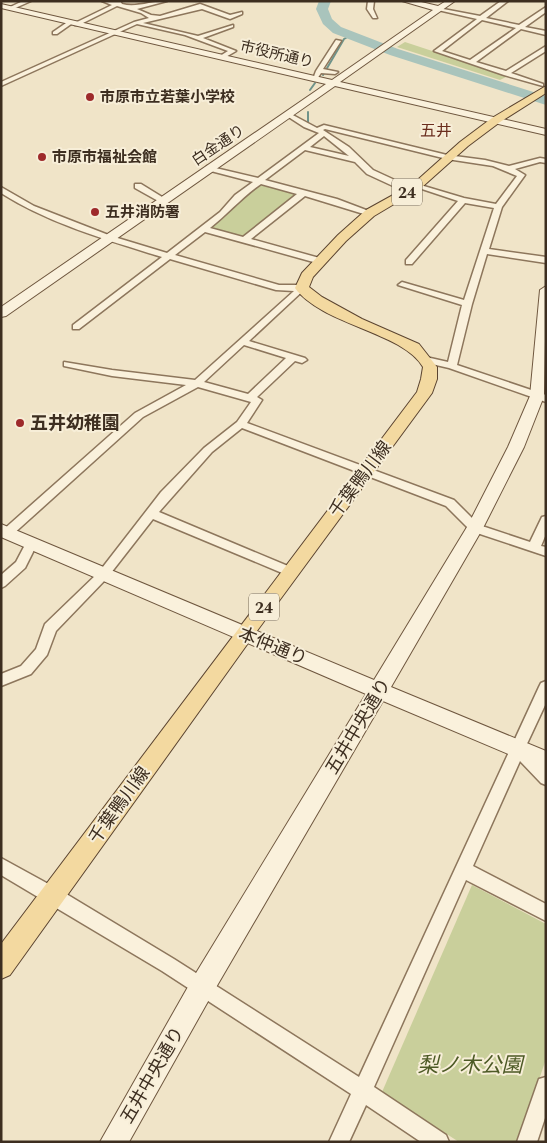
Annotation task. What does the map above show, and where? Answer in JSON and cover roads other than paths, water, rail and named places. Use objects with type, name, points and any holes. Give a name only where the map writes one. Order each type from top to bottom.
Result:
[{"type":"main road","name":"24","points":[[302,288],[307,276],[320,261],[370,213],[413,188],[496,120],[542,89]]},
{"type":"main road","points":[[302,288],[317,300],[357,322],[414,348],[426,360]]},
{"type":"main road","name":"千葉鴨川線","points":[[1,966],[244,634],[424,393],[429,379],[430,367],[426,360]]},
{"type":"street","points":[[11,8],[28,1]]},
{"type":"street","points":[[105,1],[143,12],[150,17],[203,7],[230,17],[240,13]]},
{"type":"street","points":[[55,33],[124,1]]},
{"type":"street","points":[[130,9],[164,1]]},
{"type":"street","points":[[371,1],[370,9],[375,16]]},
{"type":"street","points":[[406,1],[546,33]]},
{"type":"street","name":"白金通り","points":[[1,313],[289,115],[335,77],[374,55],[451,1]]},
{"type":"street","points":[[505,1],[437,50],[506,74],[542,89]]},
{"type":"street","name":"市役所通り","points":[[1,6],[222,57],[335,77],[546,132]]},
{"type":"street","points":[[1,84],[136,23],[203,7]]},
{"type":"street","points":[[216,12],[226,7]]},
{"type":"street","points":[[471,62],[546,9]]},
{"type":"street","points":[[136,23],[198,38],[233,51],[222,57]]},
{"type":"street","points":[[198,38],[231,26]]},
{"type":"street","points":[[317,74],[338,41]]},
{"type":"street","points":[[506,74],[546,48]]},
{"type":"street","points":[[289,115],[306,126],[321,131],[346,149],[370,172],[413,188],[498,207]]},
{"type":"street","points":[[76,327],[223,214],[238,197],[305,148],[324,127],[450,157],[490,162],[510,168],[521,175],[498,207],[467,304],[452,366]]},
{"type":"street","points":[[305,148],[358,160]]},
{"type":"street","points":[[510,168],[540,160],[546,161]]},
{"type":"street","points":[[210,168],[370,213]]},
{"type":"street","points":[[138,186],[164,200]]},
{"type":"street","points":[[1,189],[31,208],[108,238],[279,288],[302,288]]},
{"type":"street","points":[[245,240],[303,193]]},
{"type":"street","points":[[409,262],[463,200]]},
{"type":"street","points":[[204,229],[320,261]]},
{"type":"street","points":[[483,251],[546,260]]},
{"type":"street","points":[[402,285],[467,304]]},
{"type":"street","points":[[4,532],[139,415],[196,382],[302,288]]},
{"type":"street","name":"五井中央通り","points":[[114,1142],[202,987],[475,528],[542,397],[546,290]]},
{"type":"street","points":[[243,342],[298,358],[250,398]]},
{"type":"street","points":[[426,360],[452,366],[542,397]]},
{"type":"street","points":[[1,680],[26,670],[42,650],[50,628],[103,575],[165,495],[208,450],[242,424],[257,400],[196,382],[112,373],[68,364]]},
{"type":"street","points":[[242,424],[450,503],[475,528],[540,550],[546,520]]},
{"type":"street","points":[[151,513],[290,572]]},
{"type":"street","name":"本仲通り","points":[[4,532],[546,761]]},
{"type":"street","points":[[1,583],[21,565],[31,544]]},
{"type":"street","points":[[339,1142],[361,1090],[546,687]]},
{"type":"street","points":[[518,748],[546,750]]},
{"type":"street","points":[[518,748],[546,778]]},
{"type":"street","points":[[1,866],[53,895],[202,987],[439,1142]]},
{"type":"street","points":[[463,870],[546,913]]},
{"type":"street","points":[[527,1142],[546,1086]]},
{"type":"waterway","points":[[325,1],[322,9],[327,21],[337,30],[394,52],[546,101]]},
{"type":"waterway","points":[[323,75],[344,39],[351,35]]},
{"type":"waterway","points":[[310,90],[315,83]]},
{"type":"waterway","points":[[308,112],[308,122]]},
{"type":"place","name":"市原市立若葉小学校","points":[[90,97]]},
{"type":"place","name":"市原市福祉会館","points":[[42,157]]},
{"type":"place","name":"五井消防署","points":[[95,212]]},
{"type":"place","name":"五井幼稚園","points":[[20,423]]},
{"type":"district","name":"五井","points":[[436,130]]},
{"type":"park label","name":"梨ノ木公園","points":[[470,1065]]}]
